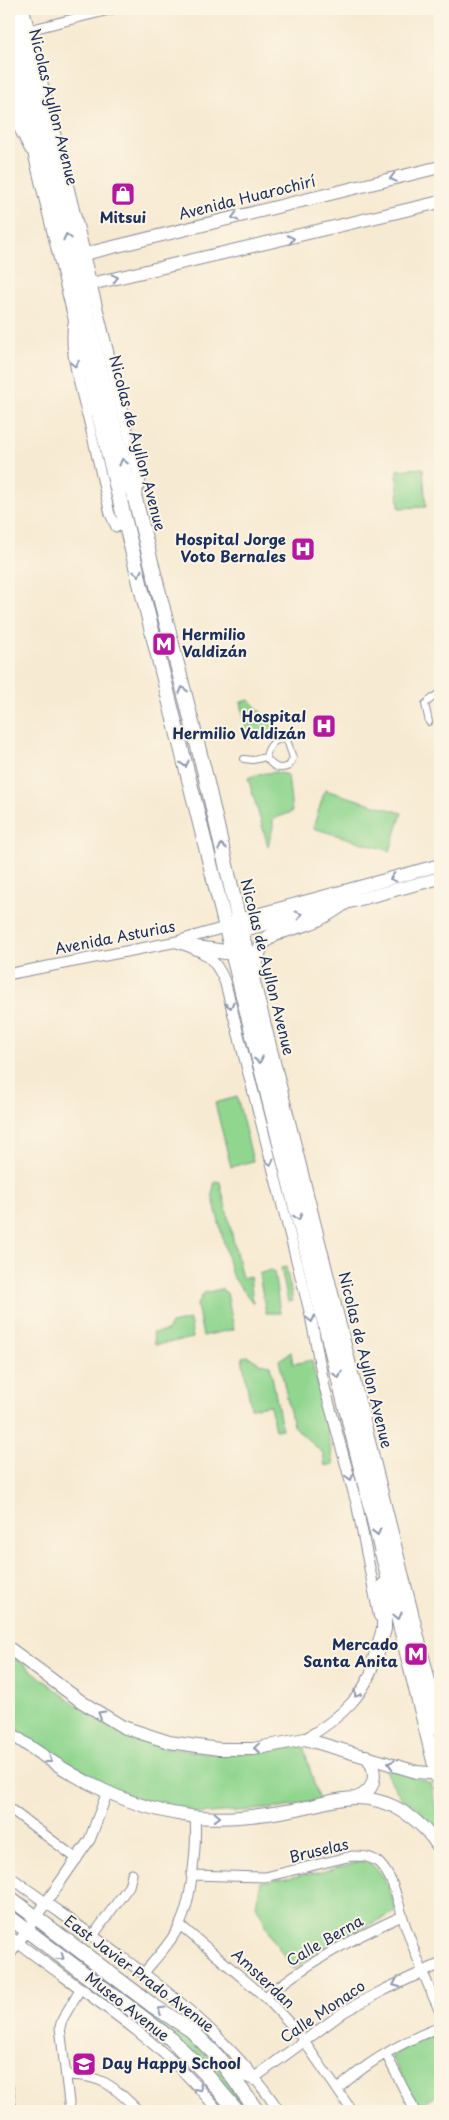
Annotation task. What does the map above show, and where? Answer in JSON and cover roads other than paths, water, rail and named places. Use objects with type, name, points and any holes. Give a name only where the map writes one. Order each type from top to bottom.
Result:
[{"type":"main road","name":"Nicolas Ayllon Avenue","points":[[12,9],[18,32]]},
{"type":"main road","points":[[18,32],[23,9]]},
{"type":"main road","name":"Nicolas de Ayllon Avenue","points":[[18,32],[126,474],[135,499],[205,774],[235,926],[233,953],[439,1778]]},
{"type":"main road","name":"Nicolas de Ayllon Avenue","points":[[9,45],[40,167],[72,257]]},
{"type":"main road","points":[[9,88],[19,126],[40,167]]},
{"type":"main road","name":"Avenida Huarochirí","points":[[72,257],[440,167]]},
{"type":"main road","points":[[80,285],[440,202]]},
{"type":"main road","name":"Nicolas de Ayllon Avenue","points":[[80,285],[75,316],[104,382],[122,526],[235,926],[254,986],[437,1704],[440,1729]]},
{"type":"main road","points":[[235,926],[440,865]]},
{"type":"main road","points":[[235,926],[344,903],[440,878]]},
{"type":"main road","points":[[254,986],[258,952],[268,936],[323,917],[344,903]]},
{"type":"main road","points":[[196,948],[233,953]]},
{"type":"main road","points":[[375,1659],[384,1629],[382,1552]]},
{"type":"main road","points":[[9,1648],[82,1702],[123,1727],[169,1742],[219,1749],[253,1749],[305,1739],[439,1778]]},
{"type":"main road","points":[[9,1732],[51,1763],[107,1793],[144,1807],[195,1817],[248,1817],[356,1798],[385,1803],[407,1814],[426,1829],[440,1849]]},
{"type":"main road","points":[[356,1798],[370,1789],[374,1781],[375,1772],[366,1756]]},
{"type":"main road","name":"East Javier Prado Avenue","points":[[9,1897],[152,2005],[191,2030],[224,2065],[257,2111]]},
{"type":"main road","name":"East Javier Prado Avenue","points":[[9,1917],[171,2039],[203,2070],[237,2111]]},
{"type":"main road","points":[[45,1945],[44,1934],[54,1931]]},
{"type":"main road","points":[[224,2065],[254,2078]]},
{"type":"street","points":[[18,32],[113,9]]},
{"type":"street","name":"Nicolas de Ayllon Avenue","points":[[75,316],[71,335],[74,358],[110,514],[122,526]]},
{"type":"street","points":[[104,382],[140,481],[135,499]]},
{"type":"street","points":[[429,722],[425,704],[440,692]]},
{"type":"street","points":[[279,739],[287,740],[293,758],[289,766],[280,768],[273,766],[266,757],[271,744],[279,739]]},
{"type":"street","points":[[244,759],[253,760],[266,757]]},
{"type":"street","name":"Avenida Asturias","points":[[9,974],[175,942],[235,926]]},
{"type":"street","points":[[175,942],[196,948],[213,960],[225,982],[310,1313],[324,1385],[357,1505],[378,1604],[379,1629],[375,1659],[358,1694],[347,1709],[331,1724],[305,1739]]},
{"type":"street","points":[[9,1957],[90,1839],[107,1793]]},
{"type":"street","points":[[9,1808],[77,1859]]},
{"type":"street","points":[[143,1974],[180,1925],[191,1875],[196,1834],[195,1817]]},
{"type":"street","name":"Bruselas","points":[[191,1875],[265,1877],[352,1856],[364,1856],[378,1862],[386,1872],[397,1896],[422,1972],[440,2012]]},
{"type":"street","points":[[92,1938],[129,1886],[132,1874]]},
{"type":"street","points":[[9,1876],[143,1974],[210,2029],[254,2078],[279,2111]]},
{"type":"street","name":"Calle Berna","points":[[265,1996],[292,1975],[341,1945],[402,1916]]},
{"type":"street","name":"Amsterdan","points":[[180,1925],[265,1996],[305,2041],[352,2111]]},
{"type":"street","name":"Museo Avenue","points":[[9,1936],[164,2055],[196,2085],[218,2111]]},
{"type":"street","name":"Calle Monaco","points":[[254,2078],[364,2000],[440,1964]]},
{"type":"street","points":[[70,2111],[61,2034],[62,2020],[80,1990]]},
{"type":"street","points":[[338,2088],[356,2073],[386,2054],[440,2027]]},
{"type":"street","points":[[386,2054],[415,2111]]},
{"type":"street","points":[[66,2075],[87,2075],[112,2085],[139,2111]]},
{"type":"street","points":[[9,2089],[11,2111]]},
{"type":"place","name":"Mitsui","points":[[123,194]]},
{"type":"place","name":"Hospital Jorge Voto Bernales","points":[[303,549]]},
{"type":"place","name":"Hermilio Valdizán","points":[[164,644]]},
{"type":"place","name":"Hospital Hermilio Valdizán","points":[[324,726]]},
{"type":"place","name":"Mercado Santa Anita","points":[[416,1654]]},
{"type":"place","name":"Day Happy School","points":[[84,2064]]}]
